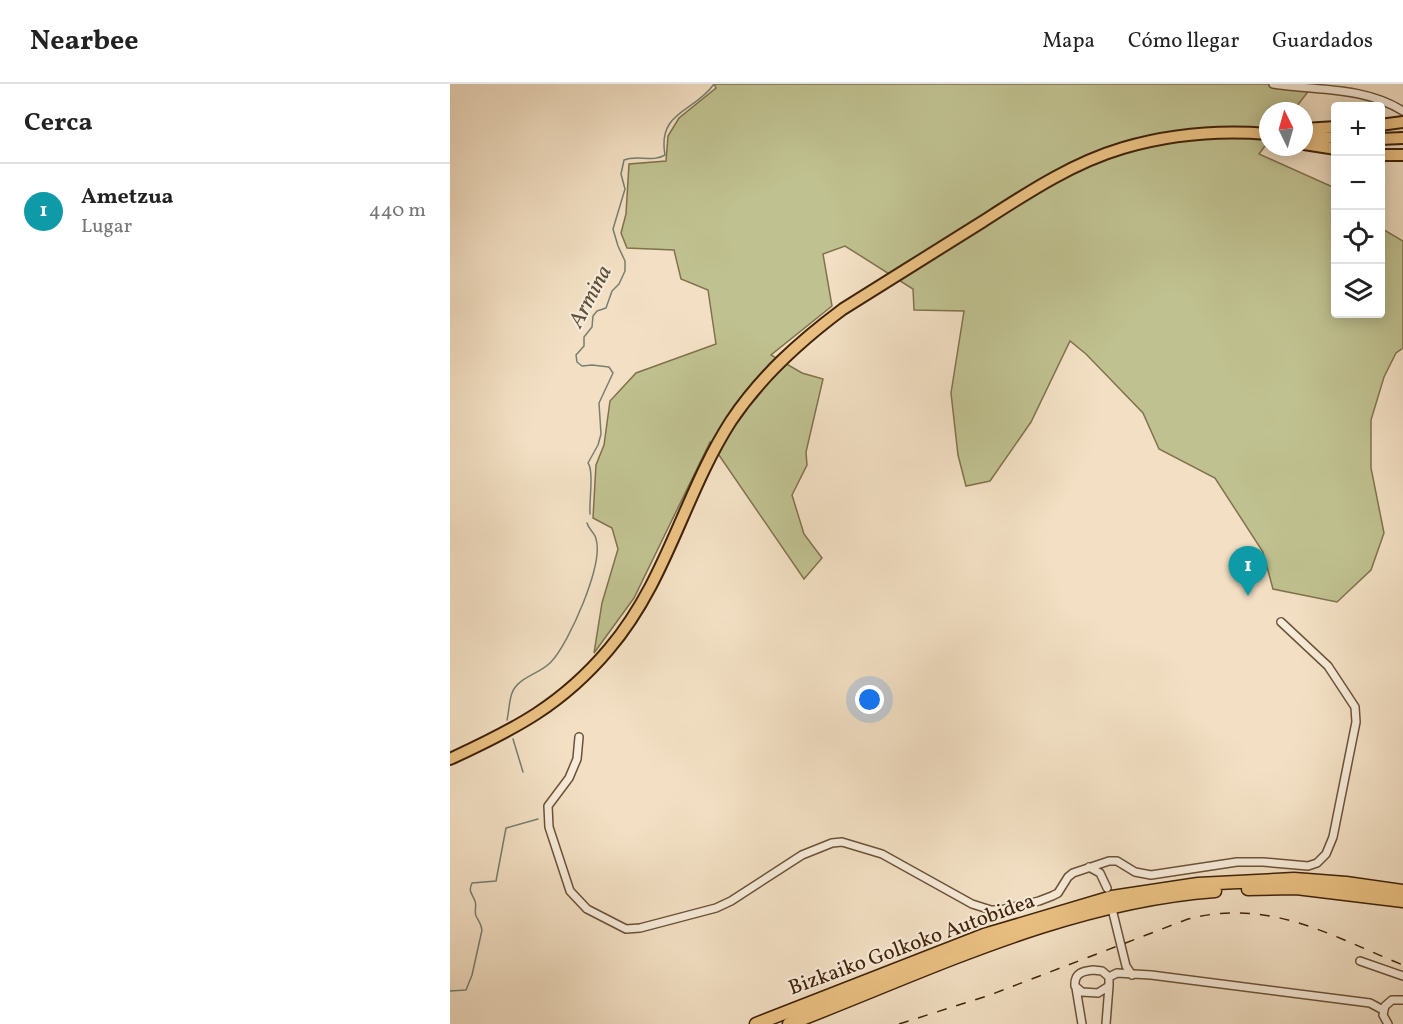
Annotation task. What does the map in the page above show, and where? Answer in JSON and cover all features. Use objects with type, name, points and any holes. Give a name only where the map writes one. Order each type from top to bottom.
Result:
[{"type":"highway","name":"Bizkaiko Golkoko Autobidea","points":[[756,1024],[984,935],[1112,897],[1198,884],[1294,879],[1403,891]]},
{"type":"highway","name":"Bizkaiko Golkoko Autobidea","points":[[789,1024],[944,961],[1013,936],[1122,904],[1202,892],[1296,888],[1403,901]]},
{"type":"highway","points":[[800,1024],[851,1000]]},
{"type":"main road","points":[[1385,124],[1403,122]]},
{"type":"main road","points":[[1313,128],[1331,127]]},
{"type":"main road","points":[[450,759],[504,734],[547,707],[582,678],[610,648],[636,613],[659,572],[702,476],[730,422],[771,370],[813,331],[843,309],[1039,186],[1093,159],[1142,143],[1185,135],[1259,132]]},
{"type":"main road","points":[[1313,137],[1331,138]]},
{"type":"main road","points":[[1385,140],[1403,138]]},
{"type":"main road","points":[[1313,145],[1331,148]]},
{"type":"main road","points":[[1385,155],[1403,155]]},
{"type":"street","points":[[1273,84],[1337,89],[1394,105],[1403,111]]},
{"type":"street","points":[[579,737],[577,759],[569,778],[548,806],[549,827],[570,891],[587,909],[626,928],[640,928],[716,908],[731,901],[802,855],[832,843],[842,842],[882,854],[972,904],[991,909],[1018,907],[1046,899],[1058,893],[1073,873],[1109,861],[1117,861],[1135,872],[1151,875],[1237,862],[1308,866],[1317,863],[1326,854],[1333,837],[1356,722],[1355,707],[1328,666],[1281,622]]},
{"type":"street","points":[[1100,873],[1109,861]]},
{"type":"street","points":[[1089,867],[1100,873],[1107,888]]},
{"type":"street","points":[[1113,913],[1126,966],[1132,975]]},
{"type":"street","points":[[1117,973],[1125,958]]},
{"type":"street","points":[[1360,961],[1403,976]]},
{"type":"street","points":[[1082,1024],[1075,980],[1081,972],[1093,969],[1102,971],[1108,977],[1106,1024]]},
{"type":"street","points":[[1108,977],[1117,973],[1151,975],[1370,1003],[1383,1010]]},
{"type":"street","points":[[1076,988],[1093,994],[1109,986]]},
{"type":"street","points":[[1388,1024],[1384,1019],[1383,1010],[1388,1002],[1392,999],[1403,1000]]},
{"type":"green space","points":[[714,84],[1314,84],[1300,102],[1259,102],[1259,156],[1331,186],[1331,318],[1385,318],[1385,230],[1403,241],[1403,348],[1396,353],[1384,377],[1371,420],[1371,468],[1384,533],[1371,570],[1337,602],[1273,589],[1263,552],[1215,478],[1159,449],[1143,413],[1086,354],[1070,341],[1031,422],[990,481],[966,486],[958,455],[951,393],[964,311],[914,310],[913,289],[845,246],[823,254],[832,306],[771,355],[802,373],[823,379],[806,452],[807,465],[792,495],[804,534],[822,558],[804,579],[710,442],[634,598],[594,653],[602,603],[618,549],[612,528],[593,518],[596,465],[604,445],[610,401],[636,373],[716,344],[708,290],[681,279],[674,250],[627,248],[621,233],[626,214],[629,164],[666,161],[668,136],[679,118],[716,88]]},
{"type":"waterway","name":"Armina","points":[[590,514],[591,479],[588,463],[601,434],[599,403],[613,373],[609,367],[582,366],[577,362],[576,355],[584,346],[584,337],[592,327],[593,316],[597,311],[606,308],[612,291],[619,284],[625,271],[625,261],[613,229],[625,189],[621,174],[624,160],[665,155],[664,140],[672,121],[714,84]]},
{"type":"waterway","name":"Armina","points":[[507,720],[511,696],[515,688],[524,679],[551,662],[567,638],[583,603],[595,566],[597,551],[595,537],[587,523]]},
{"type":"waterway","name":"Armina","points":[[513,739],[523,772]]},
{"type":"waterway","name":"Armina","points":[[450,991],[466,990],[472,975],[482,930],[475,912],[476,903],[470,891],[472,883],[496,881],[506,828],[538,819]]},
{"type":"railway","points":[[899,1024],[990,995],[1188,919],[1218,914],[1246,913],[1273,916],[1324,932],[1403,965]]},
{"type":"place","name":"Ametzua","points":[[1248,596]]}]
